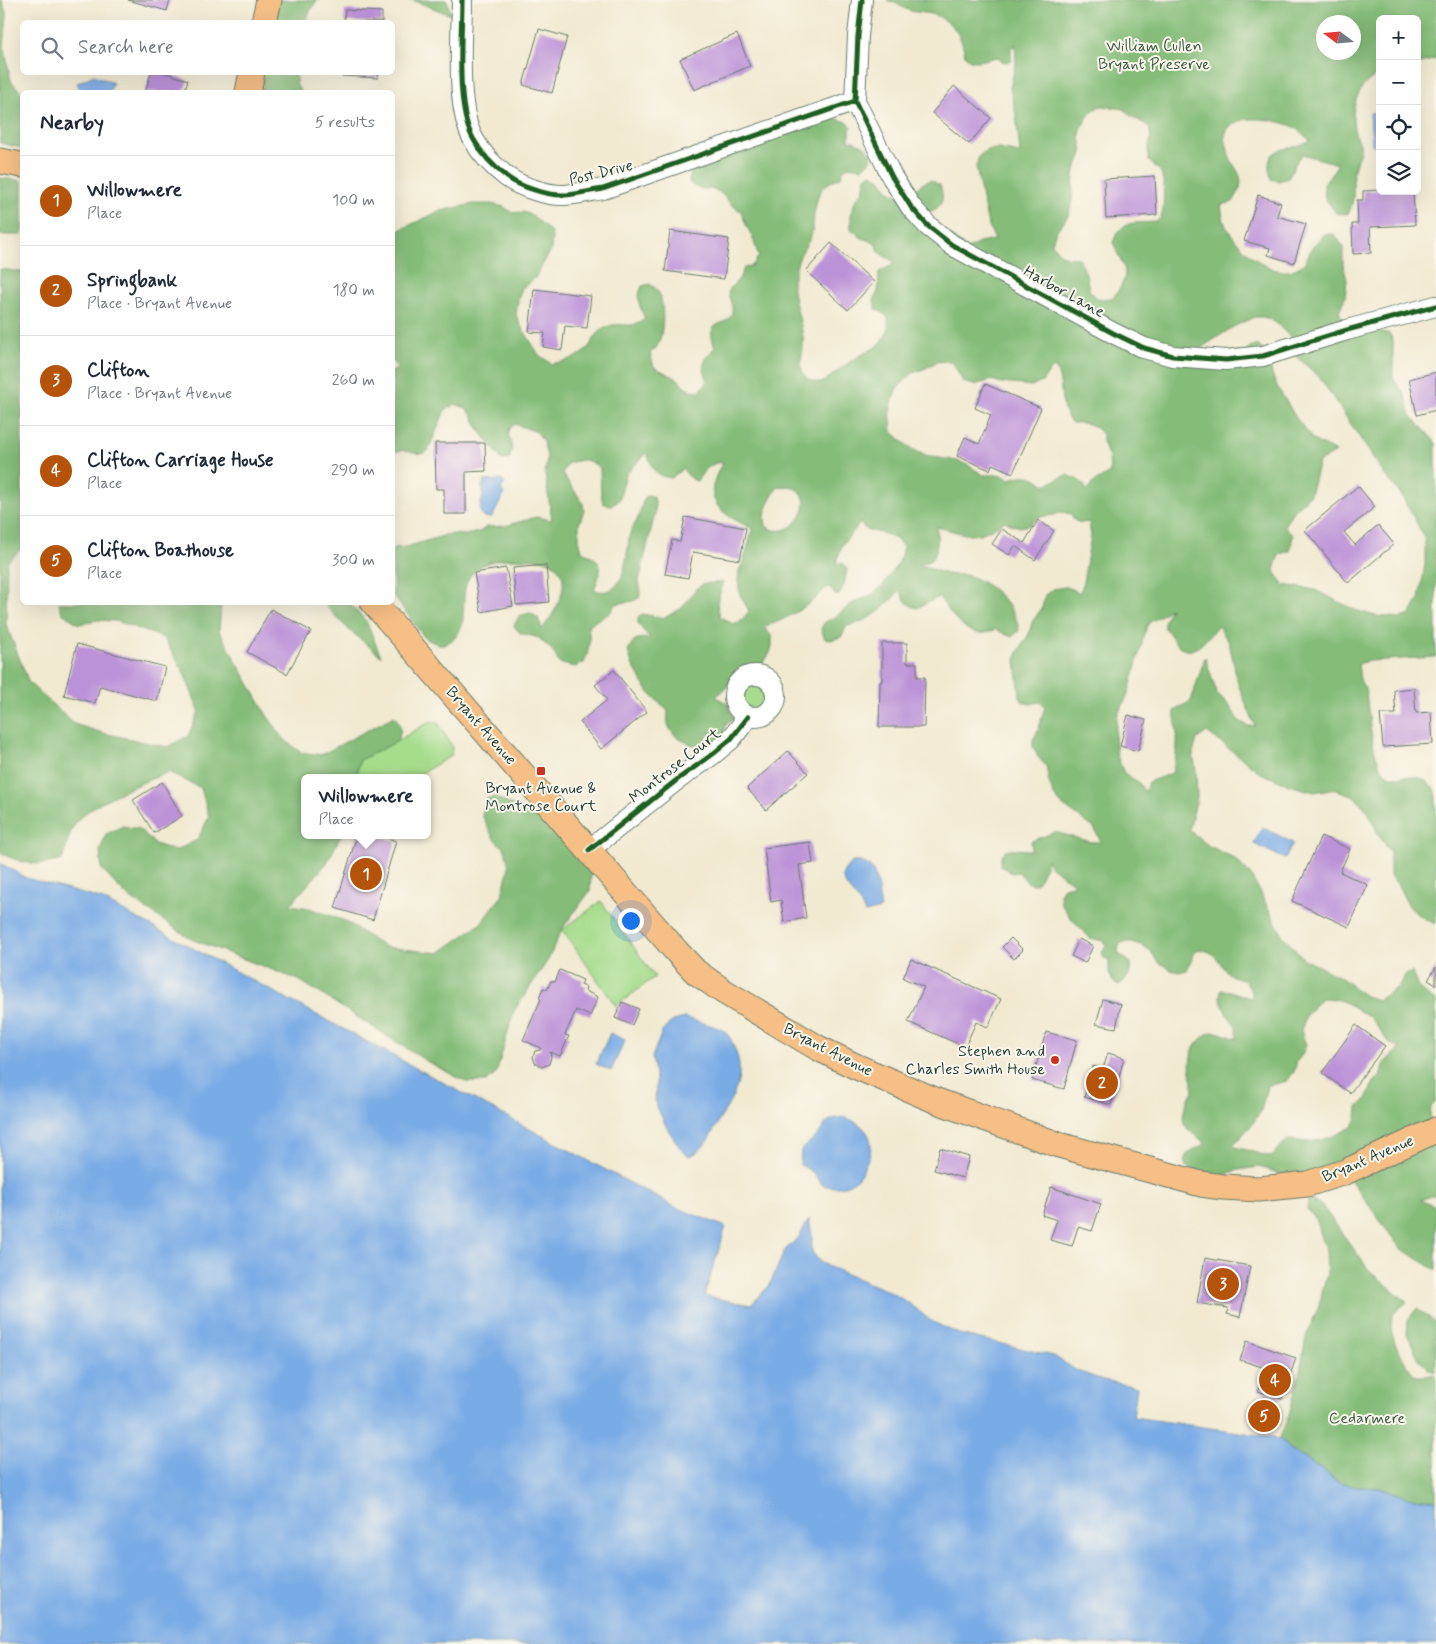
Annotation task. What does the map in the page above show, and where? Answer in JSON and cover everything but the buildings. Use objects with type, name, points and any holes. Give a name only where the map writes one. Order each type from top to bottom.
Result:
[{"type":"main road","points":[[264,20],[269,0]]},
{"type":"main road","points":[[248,90],[251,75]]},
{"type":"main road","points":[[0,161],[20,166]]},
{"type":"main road","name":"Bryant Avenue","points":[[376,605],[696,972],[722,991],[818,1048],[937,1102],[1059,1145],[1201,1184],[1223,1187],[1259,1189],[1292,1186],[1327,1179],[1436,1130]]},
{"type":"street","name":"Post Drive","points":[[462,0],[462,92],[473,140],[493,166],[514,182],[528,189],[563,195],[603,189],[855,101]]},
{"type":"street","name":"Harbor Lane","points":[[862,0],[858,36],[855,101],[892,177],[911,207],[938,235],[972,256],[1113,333],[1144,348],[1173,356],[1226,360],[1263,356],[1347,330],[1436,306]]},
{"type":"street","name":"Montrose Court","points":[[589,850],[731,739],[748,716]]},
{"type":"green space","points":[[0,0],[2,0],[7,16],[4,46],[11,81],[20,91],[20,148],[0,143]]},
{"type":"green space","points":[[273,0],[317,0],[306,20],[269,20]]},
{"type":"green space","points":[[412,0],[447,0],[451,15]]},
{"type":"green space","name":"William Cullen Bryant Preserve","points":[[887,0],[1436,0],[1436,59],[1421,63],[1421,15],[1376,15],[1376,76],[1360,90],[1354,107],[1353,125],[1360,148],[1354,169],[1353,198],[1348,214],[1336,213],[1325,198],[1324,184],[1338,164],[1302,154],[1288,178],[1279,181],[1271,179],[1269,167],[1270,159],[1274,154],[1279,150],[1310,140],[1292,126],[1265,119],[1236,122],[1229,127],[1225,135],[1226,142],[1229,155],[1239,173],[1241,185],[1233,202],[1221,205],[1224,221],[1235,239],[1264,265],[1275,270],[1285,271],[1299,267],[1306,261],[1312,247],[1324,235],[1334,234],[1343,246],[1343,264],[1347,280],[1345,297],[1339,312],[1343,320],[1390,334],[1393,342],[1393,378],[1405,395],[1410,414],[1436,443],[1436,657],[1369,661],[1358,664],[1360,679],[1366,691],[1374,748],[1382,768],[1387,774],[1394,777],[1413,777],[1425,780],[1436,790],[1436,924],[1416,913],[1407,903],[1390,876],[1390,851],[1379,836],[1368,811],[1353,795],[1332,789],[1314,792],[1289,785],[1261,773],[1207,732],[1197,739],[1193,753],[1197,798],[1189,830],[1209,846],[1234,858],[1250,874],[1283,936],[1304,959],[1340,977],[1365,996],[1378,1000],[1398,987],[1405,975],[1412,972],[1421,990],[1436,1001],[1436,1102],[1431,1107],[1430,1115],[1436,1132],[1436,1194],[1421,1200],[1436,1207],[1436,1270],[1400,1248],[1349,1178],[1281,1174],[1259,1167],[1238,1170],[1221,1176],[1186,1167],[1184,1161],[1186,1155],[1205,1144],[1187,1128],[1183,1119],[1186,1104],[1193,1091],[1190,1064],[1193,1051],[1201,1039],[1210,1033],[1220,1033],[1237,1039],[1236,1026],[1226,1013],[1220,997],[1221,990],[1253,999],[1249,986],[1243,979],[1232,976],[1210,952],[1199,949],[1194,954],[1187,970],[1179,972],[1171,970],[1157,961],[1150,950],[1132,942],[1123,942],[1119,946],[1118,953],[1131,963],[1128,976],[1119,985],[1113,982],[1109,973],[1109,960],[1104,958],[1102,953],[1106,945],[1104,941],[1090,938],[1070,917],[1061,904],[1060,894],[1064,887],[1075,884],[1051,867],[1047,860],[1040,878],[1034,884],[1025,879],[1019,872],[1012,873],[1000,866],[1001,858],[1006,851],[1014,849],[1032,850],[1031,841],[1055,832],[1091,842],[1101,842],[1094,828],[1061,804],[1054,796],[1046,766],[1038,757],[1033,747],[1033,740],[1039,728],[1045,706],[1039,702],[1030,704],[1023,702],[1020,697],[1016,660],[1018,652],[1029,634],[1032,622],[1042,608],[1045,595],[1053,589],[1065,587],[1079,593],[1082,588],[1091,536],[1089,522],[1081,523],[1075,521],[1071,514],[1062,512],[1039,517],[1029,525],[1020,527],[1005,521],[985,532],[972,535],[937,527],[937,544],[934,557],[920,565],[953,575],[969,576],[996,592],[1009,606],[1017,622],[1019,631],[1013,636],[1006,635],[996,629],[986,633],[970,630],[956,619],[939,597],[917,608],[906,601],[900,590],[877,613],[847,626],[841,637],[831,640],[825,639],[821,629],[824,623],[853,603],[873,594],[884,584],[899,562],[903,547],[897,540],[886,534],[866,529],[860,523],[842,545],[836,563],[844,564],[847,569],[844,585],[839,595],[835,595],[830,587],[826,588],[813,601],[798,611],[764,627],[772,637],[770,653],[763,663],[757,666],[746,667],[738,673],[731,683],[716,697],[727,703],[734,719],[727,722],[723,735],[718,742],[713,741],[709,732],[705,741],[698,746],[684,741],[670,729],[668,711],[649,693],[632,664],[628,651],[636,640],[650,638],[638,624],[638,617],[642,614],[664,618],[682,608],[696,589],[703,584],[723,582],[717,603],[720,617],[733,624],[741,621],[749,611],[740,595],[738,581],[739,570],[743,563],[753,529],[730,517],[716,504],[713,496],[713,487],[716,475],[723,462],[705,470],[697,481],[692,479],[683,468],[672,478],[661,476],[655,471],[647,453],[626,474],[619,500],[611,506],[603,503],[600,468],[592,462],[585,460],[568,463],[562,473],[583,503],[584,510],[579,524],[579,539],[582,551],[595,559],[600,567],[599,577],[594,590],[605,591],[614,588],[620,581],[626,561],[631,530],[639,516],[643,501],[647,495],[653,496],[655,501],[655,513],[639,581],[641,592],[639,598],[615,604],[610,613],[588,625],[589,644],[586,658],[584,663],[575,667],[559,663],[553,651],[539,638],[520,633],[514,626],[519,616],[530,613],[538,618],[542,629],[553,613],[562,593],[562,574],[557,567],[547,561],[541,559],[501,560],[490,562],[478,568],[470,576],[466,585],[462,625],[454,639],[446,644],[437,644],[425,638],[395,598],[395,548],[406,547],[449,534],[465,535],[479,532],[487,527],[505,526],[536,517],[552,520],[545,475],[547,457],[543,441],[537,432],[515,424],[510,428],[508,435],[511,453],[509,459],[502,460],[478,428],[473,416],[466,408],[455,404],[445,410],[428,451],[420,454],[403,450],[395,452],[395,370],[398,368],[395,364],[395,232],[440,211],[473,204],[492,204],[504,207],[512,213],[523,212],[532,215],[551,232],[551,250],[535,278],[522,288],[516,315],[539,355],[552,364],[570,359],[585,351],[598,333],[605,328],[640,322],[645,318],[640,306],[639,294],[642,286],[650,284],[656,288],[663,309],[659,343],[650,353],[654,367],[678,379],[689,390],[699,391],[707,379],[704,370],[706,359],[715,347],[712,331],[714,327],[730,318],[732,313],[732,305],[728,293],[739,279],[744,268],[753,265],[759,256],[741,211],[719,192],[692,185],[689,182],[691,172],[701,162],[754,151],[767,139],[837,119],[848,122],[851,126],[849,140],[869,150],[871,158],[862,168],[848,166],[843,171],[841,177],[829,183],[820,192],[815,207],[812,233],[801,254],[793,281],[793,291],[803,336],[802,372],[812,381],[822,383],[851,361],[879,345],[888,332],[888,318],[876,309],[874,300],[878,292],[879,272],[896,263],[881,254],[874,242],[862,238],[851,229],[851,214],[855,201],[863,191],[866,177],[871,173],[883,181],[888,190],[899,196],[912,194],[920,185],[930,180],[940,185],[942,201],[934,210],[923,213],[968,249],[979,243],[995,240],[988,224],[976,167],[979,156],[987,150],[998,149],[1020,153],[1016,114],[1010,88],[1016,63],[1015,44],[1011,48],[1011,60],[1008,62],[1000,61],[998,57],[972,61],[965,56],[962,42],[950,24],[931,14],[911,11]],"holes":[[[1102,106],[1124,109],[1149,127],[1151,138],[1148,150],[1149,161],[1161,172],[1164,185],[1161,217],[1156,222],[1130,224],[1121,229],[1117,234],[1113,242],[1125,270],[1125,275],[1113,298],[1098,299],[1089,290],[1086,274],[1079,258],[1062,255],[1052,243],[1057,230],[1069,213],[1075,172],[1082,150],[1081,131],[1088,117],[1094,110]],[[1254,317],[1264,317],[1275,322],[1292,339],[1294,354],[1320,378],[1384,474],[1400,493],[1425,539],[1425,565],[1419,599],[1410,615],[1402,618],[1375,616],[1355,610],[1315,590],[1284,585],[1276,573],[1275,567],[1280,554],[1290,551],[1293,535],[1284,526],[1293,511],[1310,495],[1319,462],[1336,452],[1313,440],[1296,418],[1272,375],[1270,358],[1259,346],[1251,346],[1243,353],[1198,350],[1233,327]],[[945,361],[953,363],[963,382],[974,385],[992,380],[1001,383],[1033,386],[1042,382],[1055,367],[1060,381],[1064,411],[1067,417],[1072,423],[1089,424],[1103,435],[1102,442],[1109,457],[1110,473],[1093,483],[1087,491],[1084,485],[1067,475],[1045,485],[1028,476],[1010,479],[1001,475],[983,475],[958,461],[926,456],[910,448],[892,432],[890,411],[896,389],[913,373],[936,362]],[[790,486],[800,492],[804,500],[804,509],[800,518],[793,525],[785,529],[775,530],[766,526],[766,510],[769,500],[778,487]],[[1170,608],[1164,622],[1164,627],[1178,645],[1186,650],[1196,648],[1218,626],[1229,642],[1238,684],[1255,726],[1248,726],[1238,720],[1229,705],[1217,693],[1205,657],[1191,701],[1174,711],[1177,742],[1172,773],[1148,782],[1145,792],[1138,782],[1124,773],[1117,756],[1115,737],[1117,716],[1128,695],[1147,625]],[[1321,998],[1338,1000],[1367,1015],[1386,1039],[1400,1048],[1385,1062],[1380,1077],[1374,1082],[1365,1101],[1358,1107],[1357,1119],[1352,1127],[1331,1137],[1316,1141],[1289,1140],[1271,1157],[1232,1146],[1251,1126],[1261,1111],[1267,1086],[1287,1081],[1294,1072],[1297,1061],[1306,1045],[1301,1030],[1307,1014]]]},
{"type":"green space","points":[[264,75],[295,75],[300,90],[262,90]]},
{"type":"green space","points":[[0,178],[20,181],[20,235],[0,235]]},
{"type":"green space","points":[[0,269],[20,272],[20,550],[7,562],[6,624],[29,683],[74,724],[103,733],[167,747],[188,736],[199,711],[184,673],[164,638],[117,621],[97,620],[79,624],[62,613],[60,605],[221,605],[219,631],[268,717],[285,740],[300,752],[321,755],[394,716],[400,725],[398,741],[360,760],[357,771],[359,774],[301,774],[301,839],[339,839],[327,863],[290,905],[309,908],[345,921],[384,947],[439,953],[480,924],[502,896],[509,866],[505,849],[494,839],[482,815],[486,799],[494,797],[549,823],[574,849],[591,874],[590,891],[562,929],[548,960],[514,1011],[496,1074],[486,1082],[466,1082],[428,1062],[299,980],[191,939],[126,895],[102,870],[100,851],[106,834],[123,826],[139,829],[155,844],[175,851],[197,840],[209,817],[201,788],[168,772],[102,802],[79,818],[73,827],[62,860],[38,864],[16,860],[0,853]]},
{"type":"green space","points":[[325,605],[351,605],[366,621],[381,656],[347,628]]},
{"type":"green space","points":[[754,678],[767,683],[772,696],[767,709],[754,714],[741,709],[736,696],[741,683]]},
{"type":"green space","points":[[431,721],[438,723],[452,746],[451,756],[420,774],[359,774],[357,771],[360,760]]},
{"type":"green space","points":[[601,901],[655,977],[616,1006],[562,930]]},
{"type":"green space","name":"Cedarmere","points":[[1311,1199],[1322,1206],[1369,1270],[1407,1302],[1393,1315],[1391,1322],[1392,1330],[1397,1347],[1415,1376],[1436,1374],[1436,1501],[1408,1497],[1379,1488],[1356,1487],[1339,1482],[1306,1459],[1289,1450],[1279,1440],[1289,1415],[1301,1367],[1306,1337],[1318,1308],[1327,1274],[1326,1249],[1315,1218],[1307,1210],[1308,1201]]},
{"type":"green space","points":[[1417,1308],[1436,1323],[1436,1372],[1429,1370],[1420,1361],[1407,1334],[1408,1320]]},
{"type":"water","points":[[94,75],[113,83],[110,90],[80,90],[77,83]]},
{"type":"water","points":[[1376,112],[1376,145],[1372,145],[1370,113]]},
{"type":"water","points":[[501,480],[505,483],[501,489],[504,494],[493,516],[491,518],[484,517],[481,514],[480,507],[484,481]]},
{"type":"water","points":[[1262,827],[1293,843],[1285,859],[1254,844]]},
{"type":"water","points":[[853,862],[862,862],[873,871],[878,885],[881,909],[865,913],[844,882],[843,872]]},
{"type":"water","points":[[0,863],[26,878],[101,899],[675,1207],[726,1227],[704,1296],[751,1305],[769,1286],[785,1250],[799,1237],[809,1219],[812,1235],[812,1252],[820,1262],[888,1291],[909,1303],[931,1321],[959,1334],[1054,1356],[1077,1371],[1103,1380],[1137,1387],[1133,1417],[1274,1437],[1286,1443],[1289,1450],[1306,1459],[1339,1482],[1356,1487],[1379,1488],[1408,1497],[1436,1501],[1436,1644],[0,1644]]},
{"type":"water","points":[[685,1018],[721,1029],[726,1033],[738,1058],[739,1068],[737,1086],[730,1103],[707,1141],[695,1154],[690,1156],[683,1152],[667,1128],[655,1103],[656,1080],[652,1057],[662,1032],[672,1021]]},
{"type":"water","points":[[610,1033],[625,1040],[611,1071],[596,1064]]},
{"type":"water","points":[[843,1117],[858,1124],[868,1134],[871,1147],[869,1155],[861,1174],[850,1184],[834,1187],[823,1185],[812,1172],[800,1165],[801,1150],[816,1137],[828,1121]]},
{"type":"cycle path","points":[[462,0],[461,72],[464,111],[468,127],[481,151],[497,169],[513,181],[543,192],[565,195],[603,189],[855,101]]},
{"type":"cycle path","points":[[862,0],[858,36],[855,101],[892,177],[911,207],[928,226],[952,245],[1113,333],[1144,348],[1173,356],[1226,360],[1263,356],[1347,330],[1436,306]]},
{"type":"cycle path","points":[[589,850],[731,739],[748,717]]},
{"type":"place","name":"Bryant Avenue & Montrose Court","points":[[541,771]]},
{"type":"place","name":"Willowmere","points":[[366,874]]},
{"type":"place","name":"Stephen and Charles Smith House","points":[[1055,1060]]},
{"type":"place","name":"Springbank","points":[[1102,1083]]},
{"type":"place","name":"Clifton","points":[[1223,1284]]},
{"type":"place","name":"Clifton Carriage House","points":[[1275,1380]]},
{"type":"place","name":"Clifton Boathouse","points":[[1264,1416]]}]
